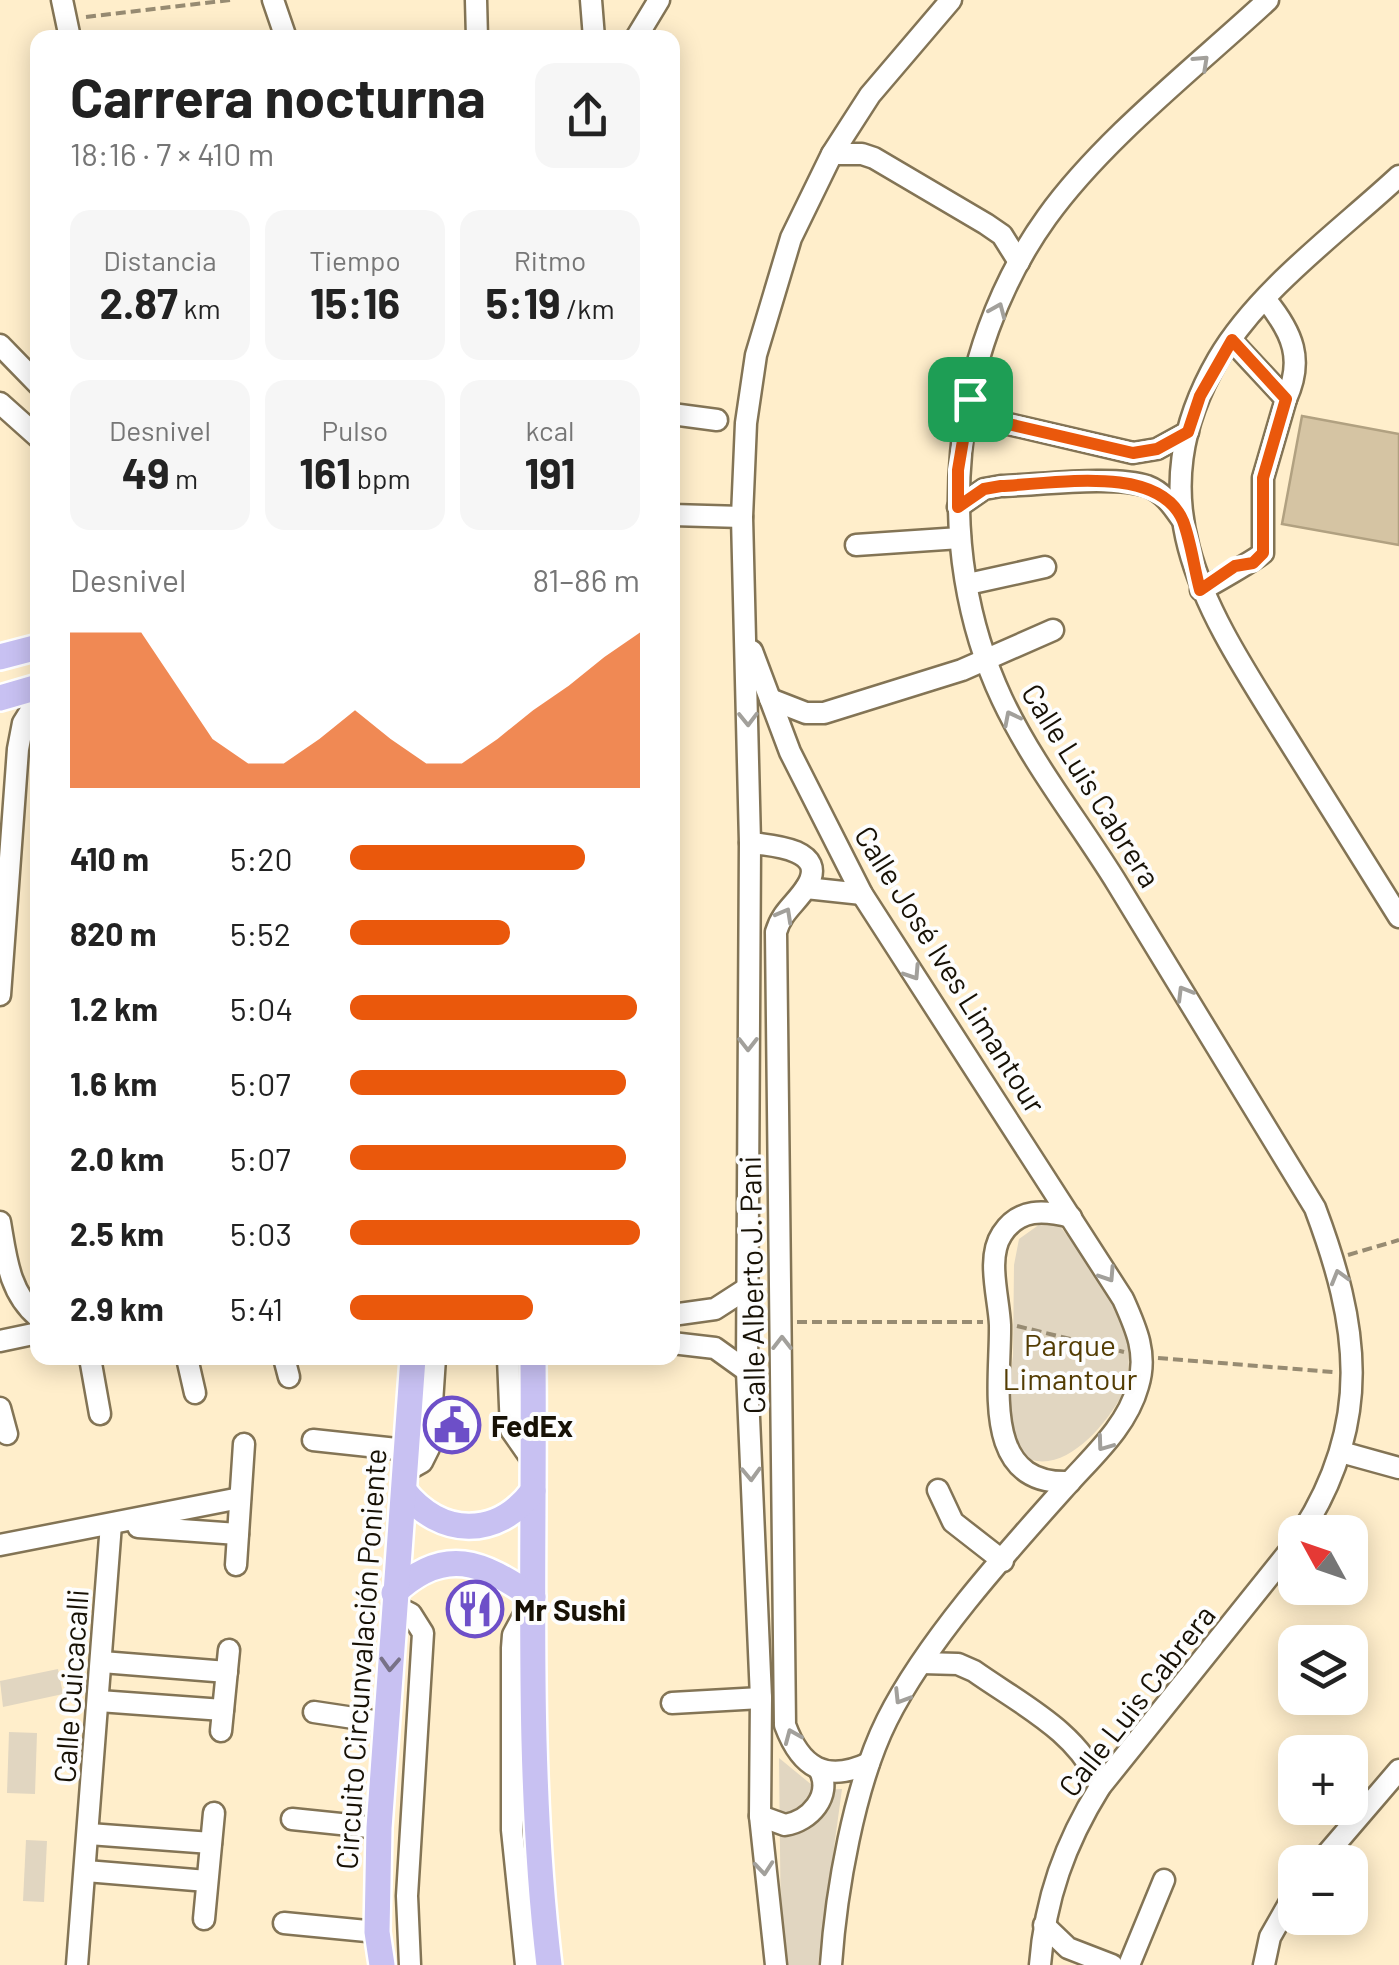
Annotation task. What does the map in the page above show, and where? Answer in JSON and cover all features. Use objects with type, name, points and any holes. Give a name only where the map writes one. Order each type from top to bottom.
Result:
[{"type":"main road","points":[[0,657],[30,649]]},
{"type":"main road","points":[[0,698],[30,690]]},
{"type":"main road","name":"Circuito Circunvalación Poniente","points":[[382,1965],[377,1932],[379,1828],[393,1599],[413,1365]]},
{"type":"main road","points":[[529,1365],[540,1887],[549,1965]]},
{"type":"main road","points":[[405,1471],[439,1522],[468,1528],[512,1514],[532,1491]]},
{"type":"main road","points":[[393,1599],[420,1573],[458,1562],[489,1570],[533,1597]]},
{"type":"street","points":[[273,0],[283,30]]},
{"type":"street","points":[[476,0],[477,30]]},
{"type":"street","points":[[591,0],[593,30]]},
{"type":"street","points":[[641,30],[659,0]]},
{"type":"street","name":"Calle Alberto J. Pani","points":[[776,1965],[760,1816],[761,1698],[747,1371],[750,843],[742,516],[746,423],[756,354],[791,238],[832,154],[870,95],[952,0]]},
{"type":"street","name":"Calle Luis Cabrera","points":[[1268,0],[1085,170],[1019,262],[994,320],[970,399],[958,470],[958,507],[960,538],[984,658],[1023,740],[1078,819],[1314,1208],[1334,1260],[1348,1307],[1352,1373],[1342,1452],[1331,1484],[1312,1515]]},
{"type":"street","points":[[832,154],[862,154],[890,168],[1002,235],[1019,262]]},
{"type":"street","points":[[1399,176],[1266,300],[1232,340],[1200,396],[1188,432],[1180,481],[1182,520],[1200,590],[1219,629],[1392,893],[1399,916]]},
{"type":"street","points":[[1200,590],[1235,566],[1253,563],[1263,553],[1263,478],[1297,374],[1296,355],[1266,300]]},
{"type":"street","points":[[1232,340],[1286,399]]},
{"type":"street","points":[[0,345],[30,376]]},
{"type":"street","points":[[970,399],[1004,423],[1133,453],[1157,449],[1188,432]]},
{"type":"street","points":[[0,403],[30,430]]},
{"type":"street","points":[[680,415],[717,420]]},
{"type":"street","points":[[958,507],[984,489],[1001,486],[1116,482],[1156,490],[1170,501],[1182,520]]},
{"type":"street","points":[[680,515],[742,516]]},
{"type":"street","points":[[856,545],[960,538]]},
{"type":"street","points":[[968,584],[1045,566]]},
{"type":"street","points":[[770,700],[806,714],[824,713],[962,670],[1053,630]]},
{"type":"street","name":"Calle José Ives Limantour","points":[[746,635],[790,752],[862,894],[1124,1299],[1144,1357]]},
{"type":"street","points":[[0,641],[30,647]]},
{"type":"street","points":[[0,995],[18,749],[23,723],[30,712]]},
{"type":"street","points":[[750,843],[798,851],[810,864],[806,888],[862,894]]},
{"type":"street","name":"Calle Alberto J. Pani","points":[[806,888],[785,910],[776,932],[785,1725],[803,1758],[820,1771]]},
{"type":"street","points":[[1070,1217],[1048,1211],[1031,1212],[1014,1221],[1000,1236],[995,1254],[1000,1322],[1000,1425],[1004,1445],[1033,1477],[1050,1483],[1070,1482]]},
{"type":"street","points":[[0,1222],[9,1274],[19,1297],[30,1309]]},
{"type":"street","points":[[680,1313],[715,1310],[746,1288]]},
{"type":"street","points":[[0,1341],[30,1335]]},
{"type":"street","points":[[680,1344],[715,1348],[747,1371]]},
{"type":"street","points":[[831,1965],[840,1891],[869,1763],[888,1719],[922,1663],[1123,1419],[1138,1389],[1144,1357]]},
{"type":"street","points":[[91,1365],[100,1414]]},
{"type":"street","points":[[189,1365],[195,1392]]},
{"type":"street","points":[[314,1440],[405,1471],[422,1462],[429,1448],[434,1365]]},
{"type":"street","points":[[0,1408],[7,1434]]},
{"type":"street","points":[[236,1565],[244,1444]]},
{"type":"street","points":[[1342,1452],[1399,1468]]},
{"type":"street","points":[[938,1490],[953,1522],[1003,1561]]},
{"type":"street","points":[[0,1545],[240,1498]]},
{"type":"street","points":[[112,1524],[238,1534]]},
{"type":"street","name":"Calle Cuicacalli","points":[[77,1965],[112,1524]]},
{"type":"street","name":"Calle Luis Cabrera","points":[[1040,1965],[1044,1926],[1068,1846],[1100,1787],[1278,1565]]},
{"type":"street","points":[[526,1965],[512,1830],[512,1648],[514,1635],[533,1597]]},
{"type":"street","points":[[393,1599],[412,1614],[423,1632],[407,1896],[410,1965]]},
{"type":"street","points":[[100,1701],[222,1721],[228,1650]]},
{"type":"street","points":[[102,1662],[227,1672]]},
{"type":"street","points":[[922,1663],[958,1664],[974,1670],[1072,1742],[1087,1759],[1100,1787]]},
{"type":"street","points":[[672,1703],[761,1698]]},
{"type":"street","points":[[314,1712],[387,1723]]},
{"type":"street","points":[[760,1816],[785,1825],[807,1816],[823,1794],[825,1784],[820,1771],[846,1772],[869,1763]]},
{"type":"street","points":[[1335,1845],[1399,1770]]},
{"type":"street","points":[[204,1919],[214,1812]]},
{"type":"street","points":[[292,1820],[379,1828]]},
{"type":"street","points":[[89,1834],[211,1843]]},
{"type":"street","points":[[86,1871],[207,1881]]},
{"type":"street","points":[[1129,1965],[1164,1880]]},
{"type":"street","points":[[284,1924],[377,1932]]},
{"type":"street","points":[[1261,1964],[1278,1924]]},
{"type":"street","points":[[1044,1926],[1068,1948],[1112,1965]]},
{"type":"path","points":[[66,19],[231,0]]},
{"type":"path","points":[[1334,1260],[1399,1240]]},
{"type":"path","points":[[804,1322],[1000,1322],[1144,1357],[1352,1373]]},
{"type":"green space","name":"Parque Limantour","points":[[1040,1224],[1059,1225],[1099,1277],[1123,1322],[1129,1358],[1122,1395],[1093,1435],[1066,1455],[1037,1461],[1019,1454],[1002,1432],[1013,1356],[1014,1265],[1019,1239]]},
{"type":"green space","points":[[58,1669],[63,1694],[3,1707],[0,1681]]},
{"type":"green space","points":[[9,1732],[37,1733],[35,1794],[7,1793]]},
{"type":"green space","points":[[779,1758],[818,1790],[842,1789],[818,1965],[785,1965],[781,1939]]},
{"type":"green space","points":[[26,1840],[47,1841],[44,1902],[23,1901]]},
{"type":"building","points":[[1302,416],[1399,434],[1399,545],[1282,524]]},
{"type":"place","name":"FedEx","points":[[452,1425]]},
{"type":"place","name":"Mr Sushi","points":[[475,1609]]},
{"type":"route","points":[[1232,340],[1286,399],[1263,478],[1263,553],[1253,563],[1235,566],[1200,590],[1182,520],[1170,501],[1140,484],[1001,486],[984,489],[958,507],[958,470],[970,399],[980,410],[1004,423],[1144,454],[1188,432],[1200,396],[1232,340]]}]
